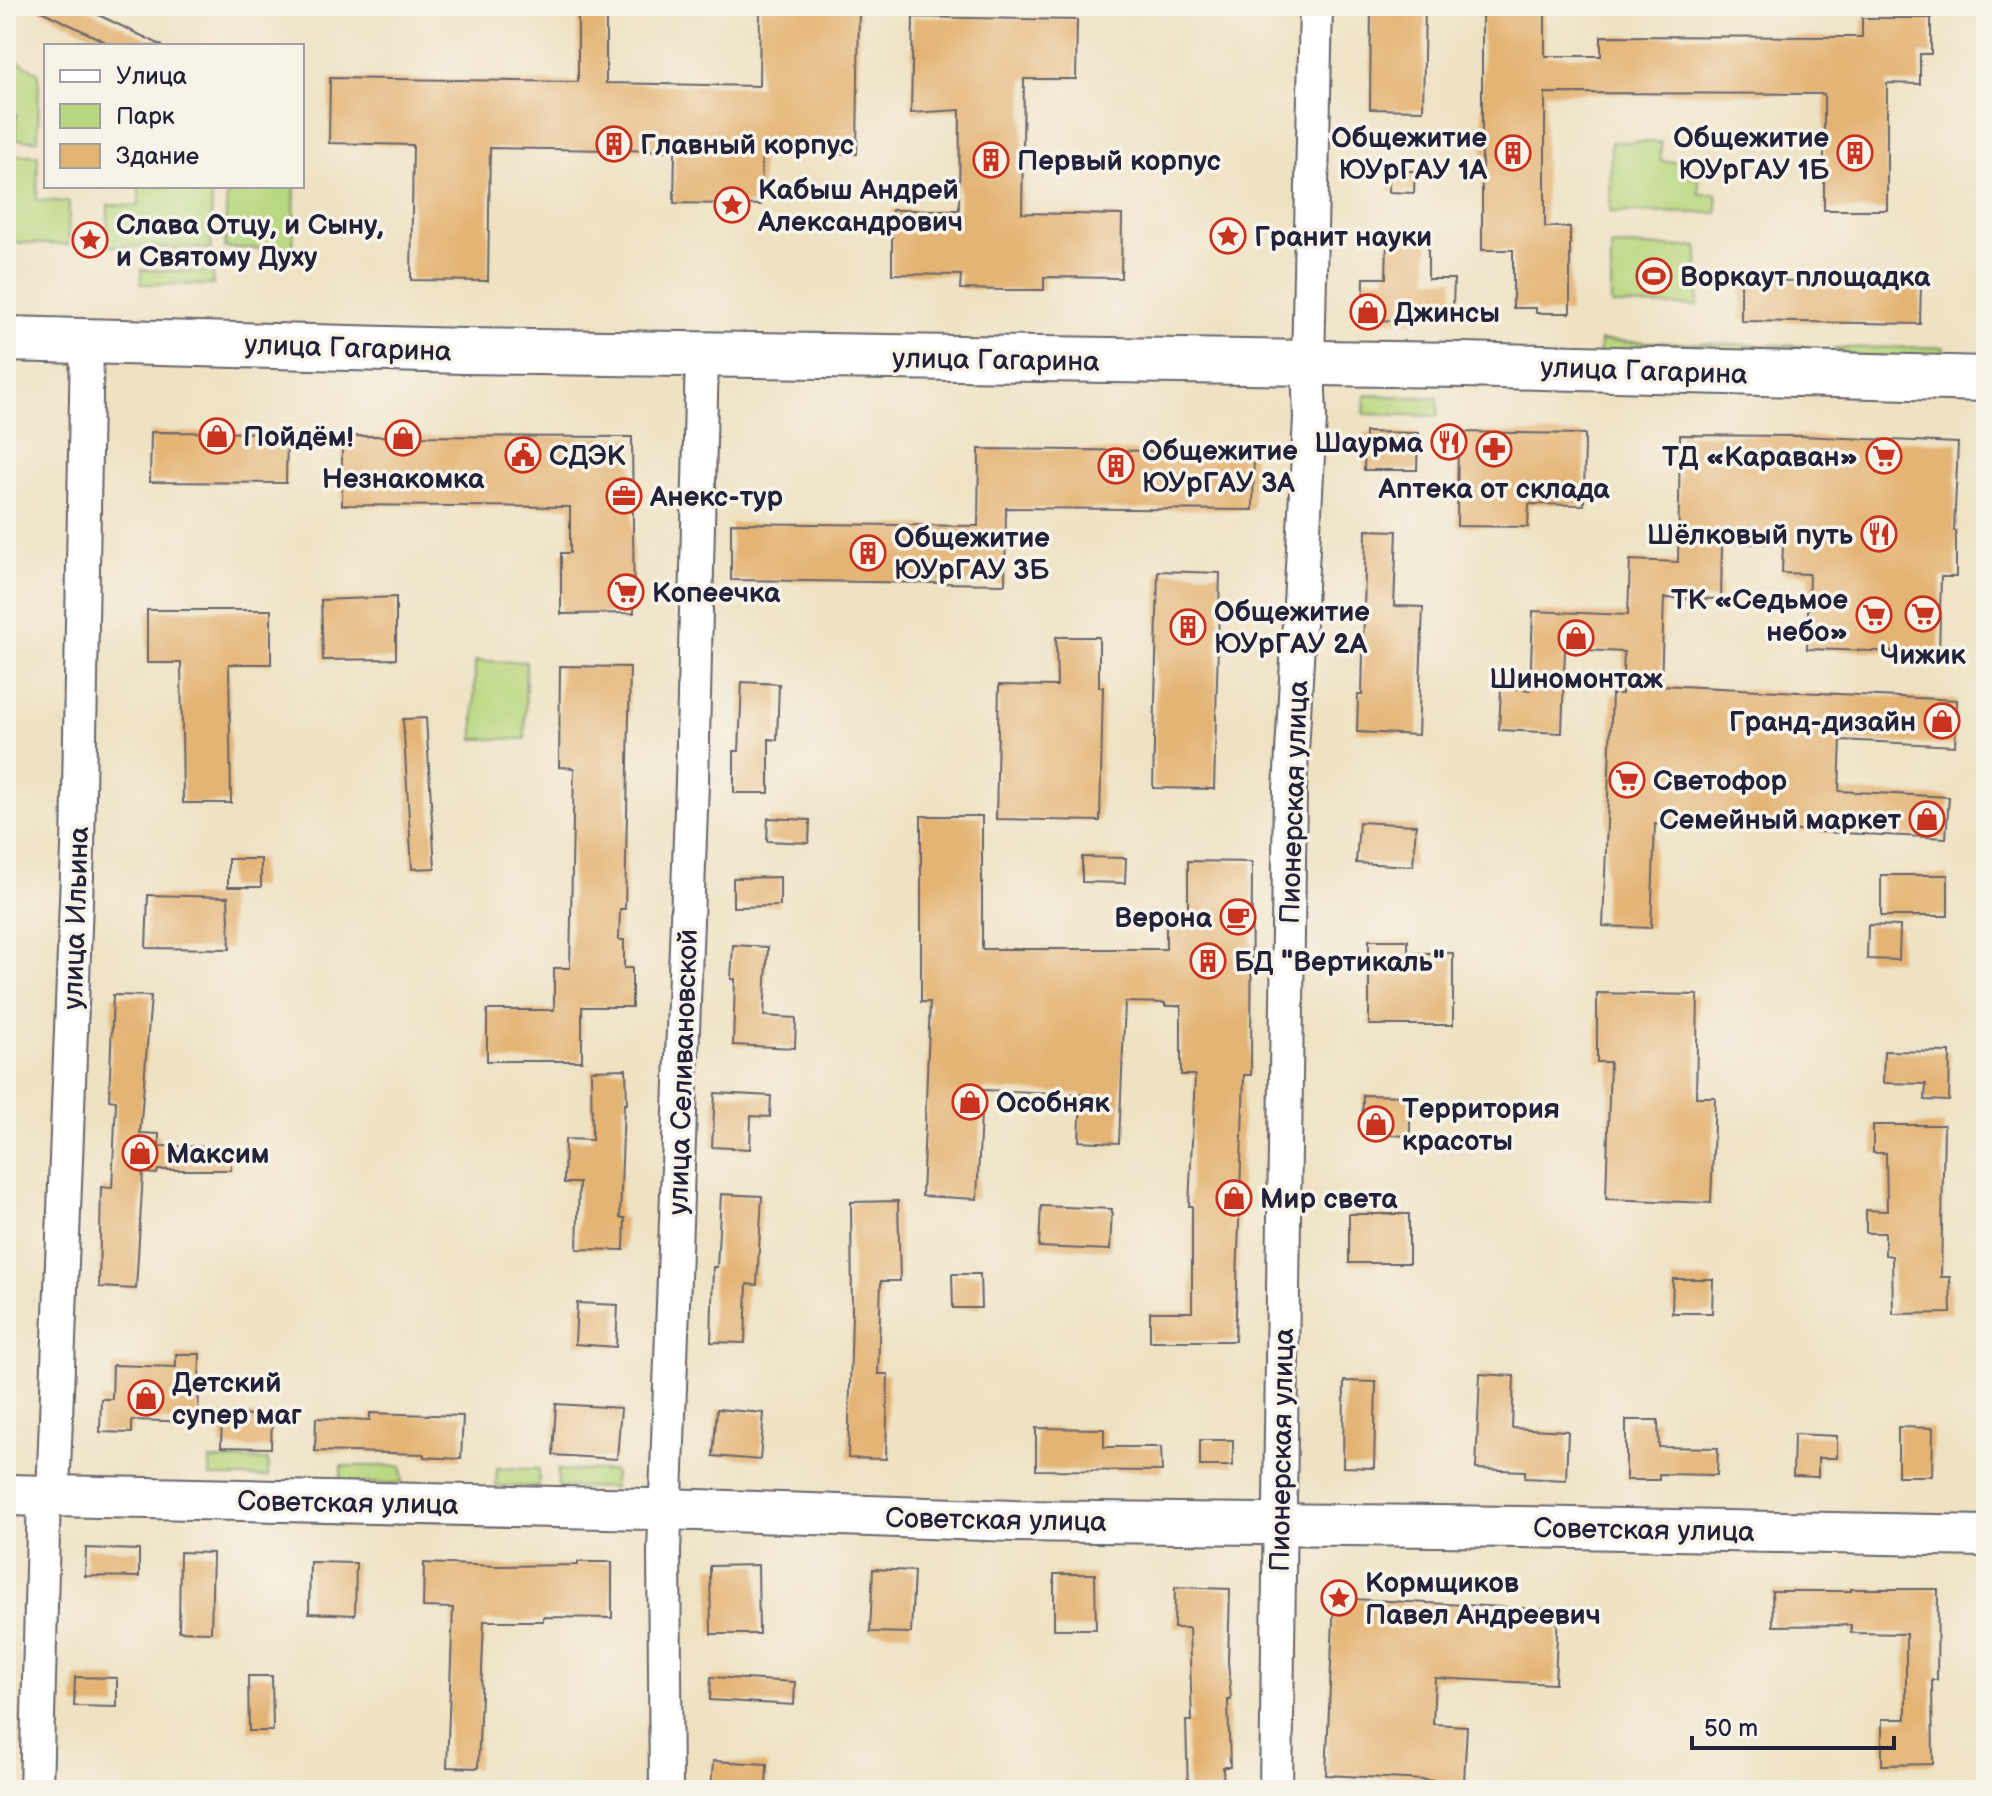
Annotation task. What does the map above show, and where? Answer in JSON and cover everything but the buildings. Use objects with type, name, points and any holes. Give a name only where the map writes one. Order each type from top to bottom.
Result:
[{"type":"main road","name":"улица Гагарина","points":[[6,339],[479,351],[1464,365],[1986,379]]},
{"type":"street","name":"Пионерская улица","points":[[1276,1790],[1290,790],[1310,418],[1308,364],[1316,6]]},
{"type":"street","name":"улица Ильина","points":[[36,1790],[34,1495],[78,849],[87,340]]},
{"type":"street","name":"улица Селивановской","points":[[666,1790],[666,1510],[692,782],[702,354]]},
{"type":"street","name":"Советская улица","points":[[34,1495],[1014,1521],[1986,1536]]},
{"type":"green space","points":[[6,54],[39,73],[38,140],[16,140],[16,114],[6,114]]},
{"type":"green space","points":[[1611,142],[1661,142],[1661,161],[1688,162],[1688,176],[1699,177],[1699,194],[1717,194],[1717,213],[1610,212]]},
{"type":"green space","points":[[15,155],[38,155],[37,200],[69,202],[68,245],[6,242],[6,178],[14,178]]},
{"type":"green space","points":[[139,188],[212,188],[211,249],[107,246],[108,205],[139,206]]},
{"type":"green space","points":[[227,188],[295,188],[293,249],[225,248]]},
{"type":"green space","name":"Воркаут площадка","points":[[1611,246],[1698,247],[1698,306],[1611,305]]},
{"type":"green space","points":[[141,270],[213,272],[213,285],[141,284]]},
{"type":"green space","points":[[1600,341],[1805,346],[1770,358],[1599,357]]},
{"type":"green space","points":[[1944,347],[1943,361],[1868,361],[1833,348]]},
{"type":"green space","points":[[1365,395],[1438,398],[1438,416],[1364,414]]},
{"type":"green space","points":[[475,661],[526,662],[525,739],[474,739]]},
{"type":"green space","points":[[210,1460],[268,1460],[268,1477],[210,1477]]},
{"type":"green space","points":[[341,1466],[402,1466],[402,1483],[341,1483]]},
{"type":"green space","points":[[497,1468],[539,1469],[539,1487],[496,1486]]},
{"type":"green space","points":[[558,1470],[614,1471],[614,1488],[558,1487]]},
{"type":"place","name":"Главный корпус","points":[[614,144]]},
{"type":"place","name":"Общежитие ЮУрГАУ 1А","points":[[1513,153]]},
{"type":"place","name":"Общежитие ЮУрГАУ 1Б","points":[[1855,153]]},
{"type":"place","name":"Первый корпус","points":[[991,160]]},
{"type":"place","name":"Кабыш Андрей Александрович","points":[[732,205]]},
{"type":"place","name":"Гранит науки","points":[[1228,236]]},
{"type":"place","name":"Слава Отцу, и Сыну, и Святому Духу","points":[[90,240]]},
{"type":"place","name":"Воркаут площадка","points":[[1654,276]]},
{"type":"place","name":"Джинсы","points":[[1368,312]]},
{"type":"place","name":"Пойдём!","points":[[217,436]]},
{"type":"place","name":"Незнакомка","points":[[403,438]]},
{"type":"place","name":"Шаурма","points":[[1449,442]]},
{"type":"place","name":"Аптека от склада","points":[[1494,449]]},
{"type":"place","name":"СДЭК","points":[[523,455]]},
{"type":"place","name":"ТД «Караван»","points":[[1884,456]]},
{"type":"place","name":"Общежитие ЮУрГАУ 3А","points":[[1116,466]]},
{"type":"place","name":"Анекс-тур","points":[[624,496]]},
{"type":"place","name":"Шёлковый путь","points":[[1879,534]]},
{"type":"place","name":"Общежитие ЮУрГАУ 3Б","points":[[868,553]]},
{"type":"place","name":"Копеечка","points":[[626,592]]},
{"type":"place","name":"Чижик","points":[[1923,614]]},
{"type":"place","name":"ТК «Седьмое небо»","points":[[1874,615]]},
{"type":"place","name":"Общежитие ЮУрГАУ 2А","points":[[1188,627]]},
{"type":"place","name":"Шиномонтаж","points":[[1576,638]]},
{"type":"place","name":"Гранд-дизайн","points":[[1942,721]]},
{"type":"place","name":"Светофор","points":[[1627,780]]},
{"type":"place","name":"Семейный маркет","points":[[1927,819]]},
{"type":"place","name":"Верона","points":[[1238,917]]},
{"type":"place","name":"БД \"Вертикаль\"","points":[[1208,961]]},
{"type":"place","name":"Особняк","points":[[970,1102]]},
{"type":"place","name":"Территория красоты","points":[[1376,1124]]},
{"type":"place","name":"Максим","points":[[140,1153]]},
{"type":"place","name":"Мир света","points":[[1234,1198]]},
{"type":"place","name":"Детский супер маг","points":[[146,1398]]},
{"type":"place","name":"Кормщиков Павел Андреевич","points":[[1339,1598]]}]
